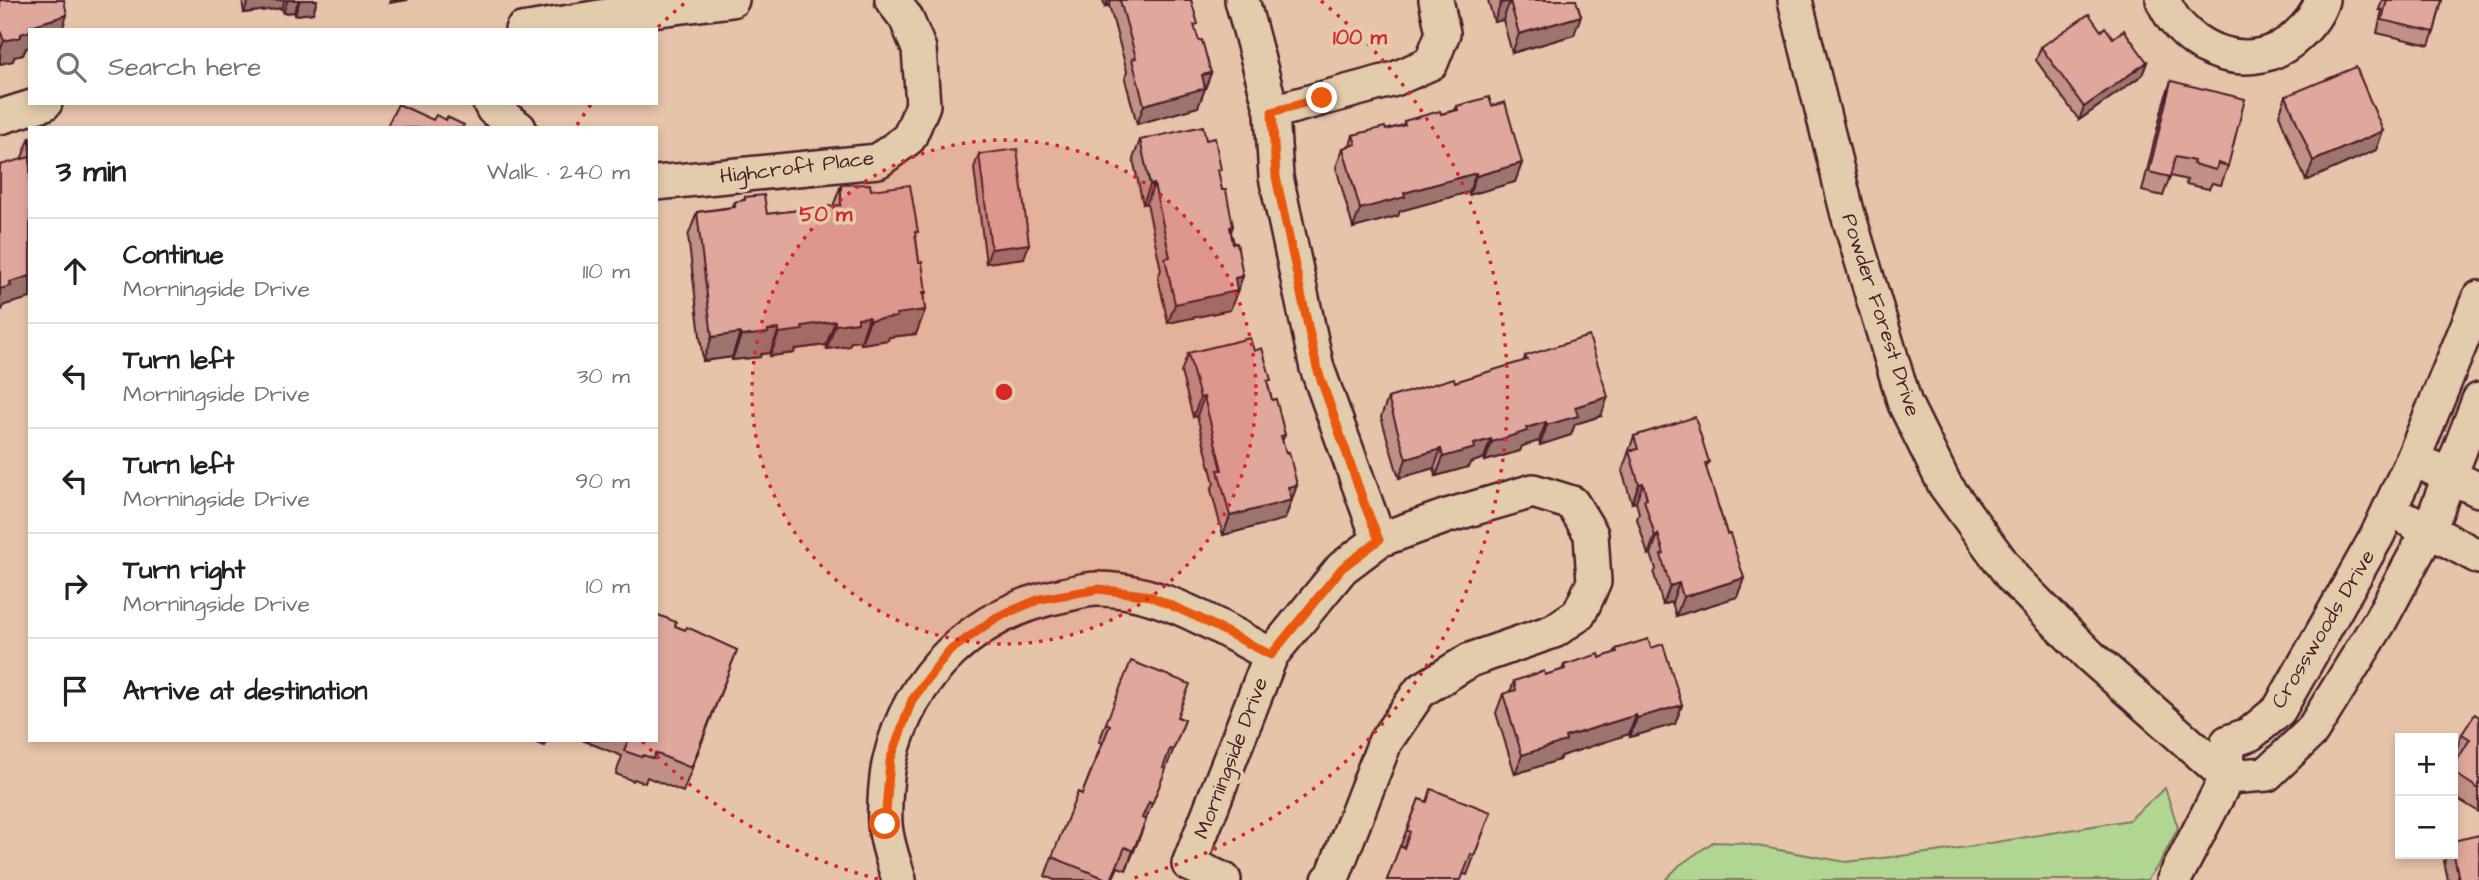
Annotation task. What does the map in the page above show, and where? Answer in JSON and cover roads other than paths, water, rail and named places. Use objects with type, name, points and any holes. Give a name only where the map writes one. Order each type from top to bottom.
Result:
[{"type":"street","points":[[534,28],[732,0]]},
{"type":"street","name":"Highcroft Place","points":[[658,183],[878,161],[909,138],[923,105],[919,49],[906,18],[892,0]]},
{"type":"street","points":[[1242,0],[1272,112],[1276,177],[1317,368],[1379,540]]},
{"type":"street","points":[[1272,112],[1395,79],[1431,63],[1443,33],[1436,0]]},
{"type":"street","name":"Powder Forest Drive","points":[[1794,0],[1847,211],[1905,404],[1945,485],[2013,578],[2090,656],[2227,776]]},
{"type":"street","points":[[2163,0],[2169,16],[2184,34],[2225,56],[2248,58],[2268,54],[2289,43],[2307,26],[2322,0]]},
{"type":"street","points":[[0,117],[39,105]]},
{"type":"street","points":[[491,105],[516,126]]},
{"type":"street","name":"Crosswoods Drive","points":[[2479,298],[2390,510],[2279,710],[2250,734],[2228,742],[2227,776],[2267,774],[2312,731],[2380,621],[2429,530],[2464,483],[2479,400]]},
{"type":"street","points":[[2413,459],[2464,483]]},
{"type":"street","name":"Morningside Drive","points":[[1224,880],[1189,864],[1271,655],[1342,568],[1379,540],[1447,516],[1533,491],[1572,503],[1591,534],[1594,582],[1579,614],[1554,631],[1471,660],[1420,691],[1385,742],[1333,876],[1329,880]]},
{"type":"street","points":[[2390,510],[2479,557]]},
{"type":"street","name":"Morningside Drive","points":[[899,880],[885,824],[890,761],[912,700],[948,652],[997,617],[1040,599],[1099,589],[1112,590],[1150,596],[1271,655]]},
{"type":"street","points":[[2175,880],[2227,776]]}]
